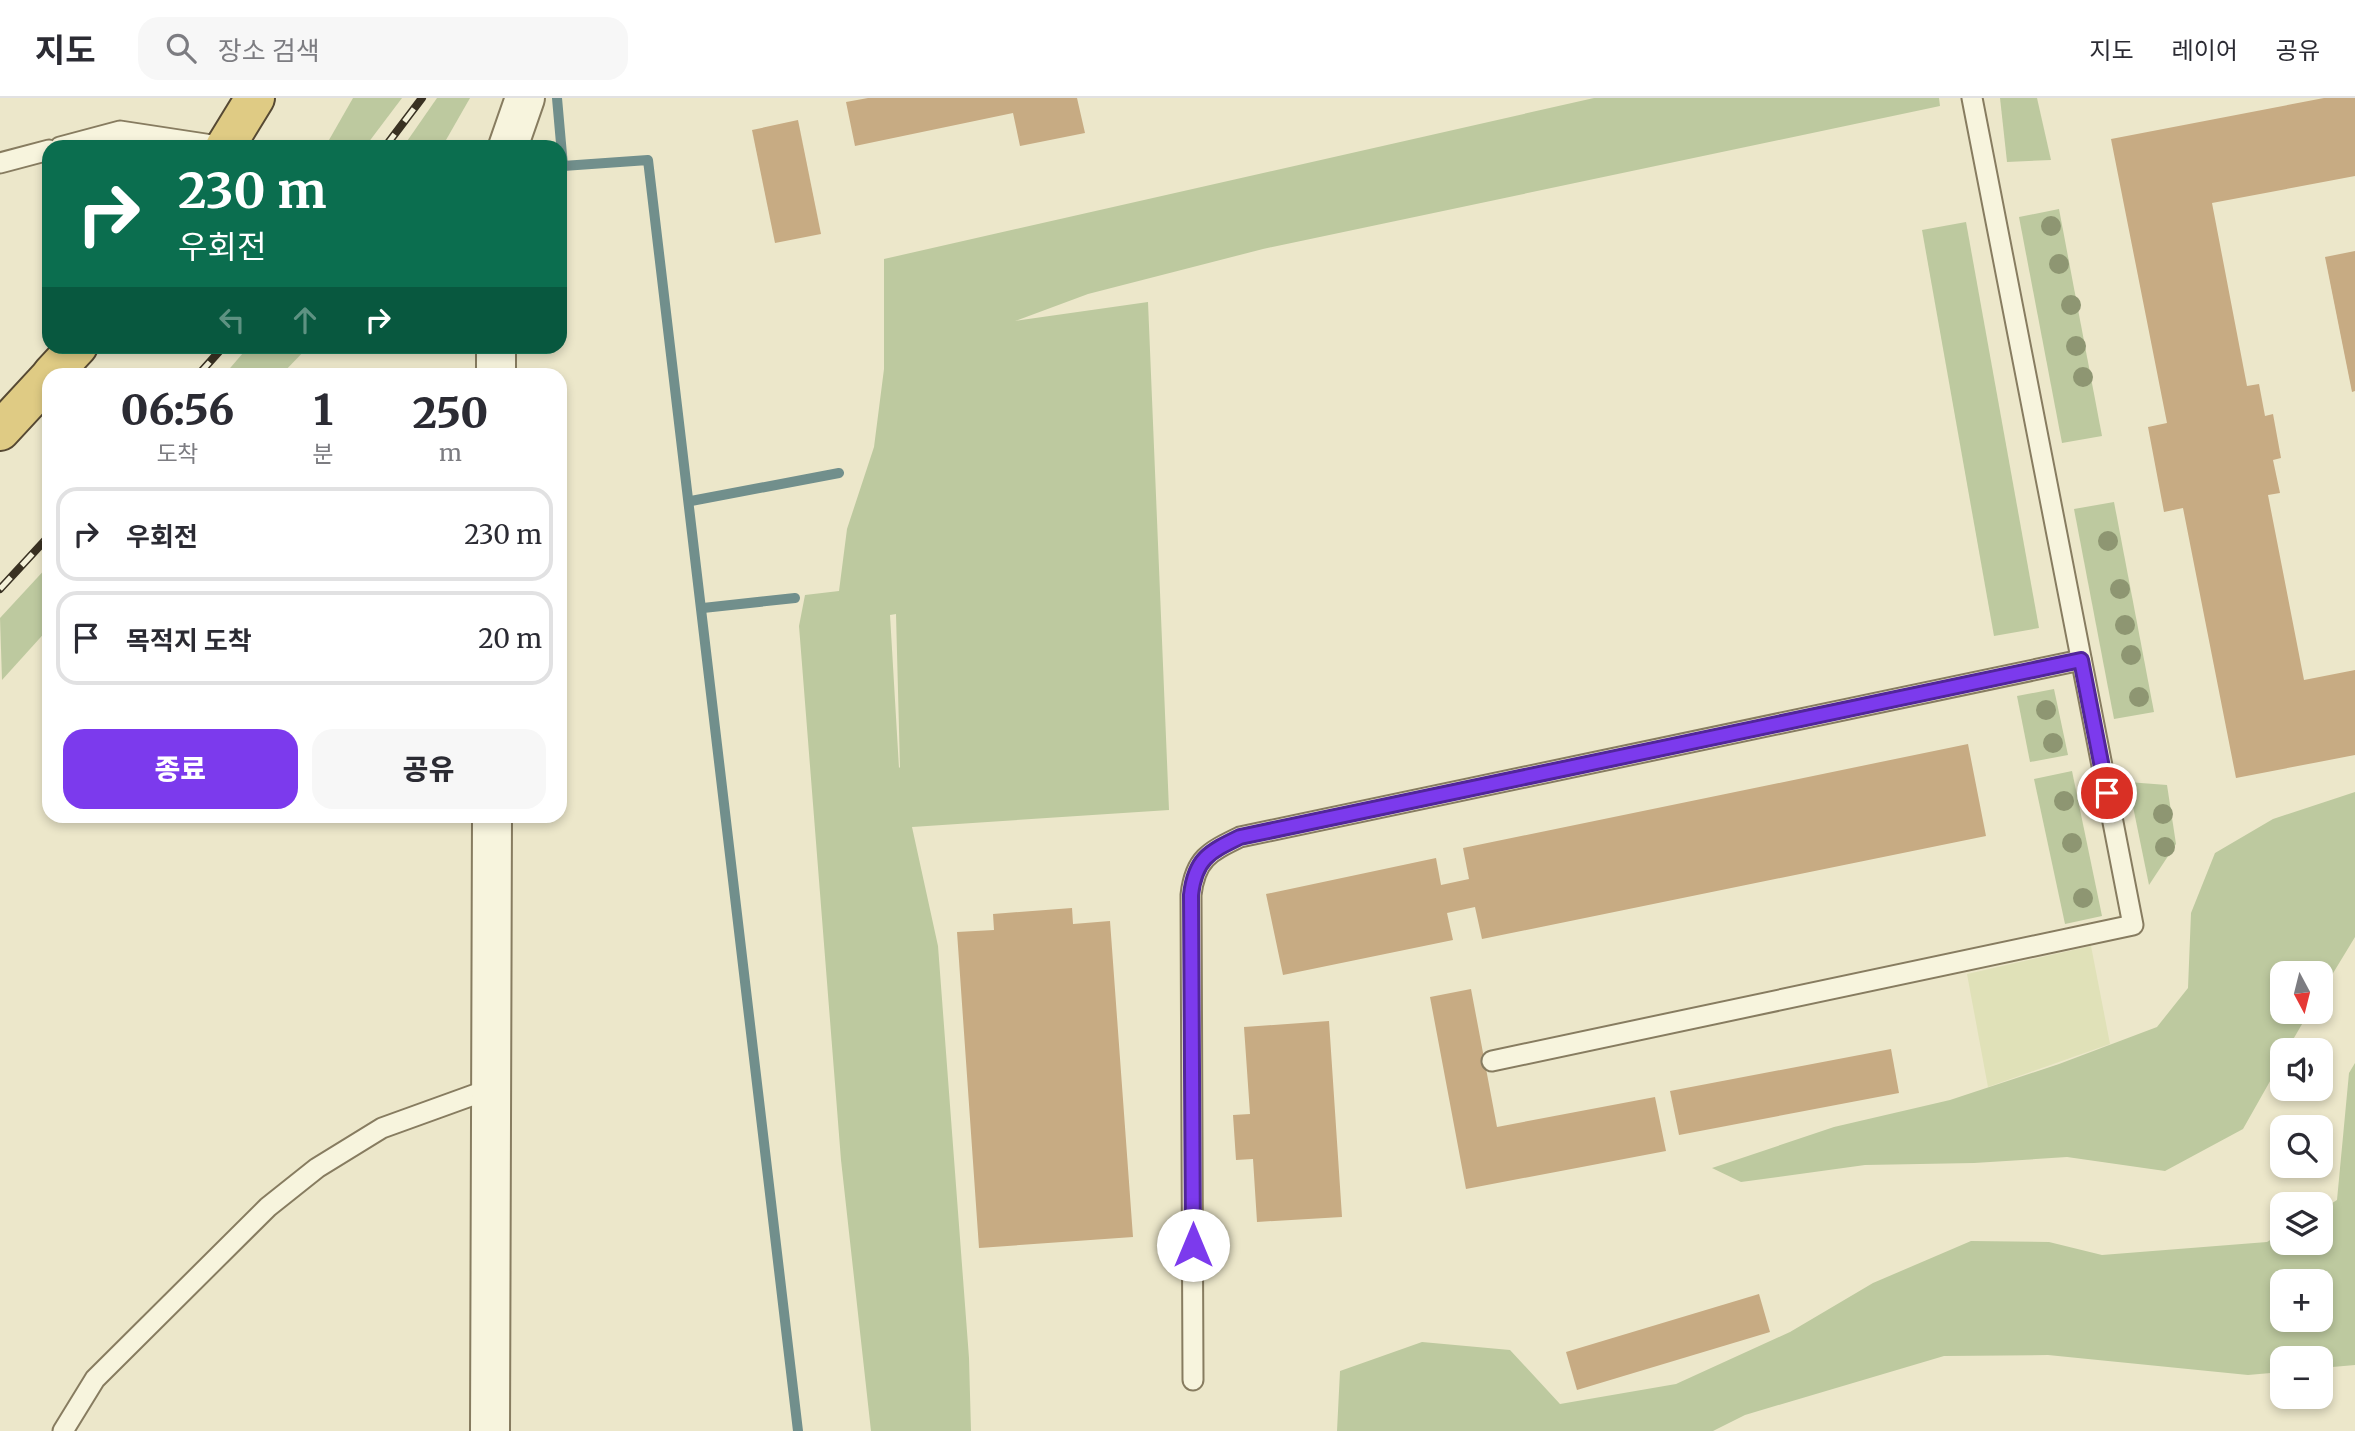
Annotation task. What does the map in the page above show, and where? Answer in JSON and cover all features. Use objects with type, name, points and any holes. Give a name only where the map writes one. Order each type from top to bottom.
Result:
[{"type":"highway","points":[[229,140],[255,98]]},
{"type":"highway","points":[[57,368],[71,354]]},
{"type":"highway","points":[[0,431],[42,385]]},
{"type":"street","points":[[510,140],[525,98]]},
{"type":"street","points":[[490,1431],[492,823]]},
{"type":"lane","points":[[1492,1061],[2133,925],[1972,98]]},
{"type":"lane","points":[[86,140],[120,131],[179,140]]},
{"type":"lane","points":[[0,163],[42,152]]},
{"type":"lane","points":[[1194,1380],[1191,895],[1193,874],[1209,852],[1240,837],[2081,660]]},
{"type":"lane","points":[[62,1431],[95,1379],[268,1207],[317,1168],[382,1128],[490,1089]]},
{"type":"green space","points":[[353,98],[402,98],[370,140],[329,140]]},
{"type":"green space","points":[[437,98],[470,98],[446,140],[408,140]]},
{"type":"green space","points":[[1594,98],[1939,98],[1940,106],[1263,249],[1088,294],[1015,321],[1148,302],[1169,810],[912,827],[938,946],[969,1358],[971,1431],[871,1431],[841,1160],[799,626],[805,595],[839,591],[847,529],[874,447],[884,369],[884,259]],"holes":[[[896,614],[900,767],[890,615]]]},
{"type":"green space","points":[[2000,98],[2037,98],[2051,160],[2007,162]]},
{"type":"green space","points":[[2059,209],[2102,436],[2062,443],[2019,217]]},
{"type":"green space","points":[[1966,222],[2039,628],[1994,636],[1922,230]]},
{"type":"green space","points":[[242,354],[301,354],[288,368],[230,368]]},
{"type":"green space","points":[[2114,502],[2154,712],[2114,719],[2074,509]]},
{"type":"green space","points":[[42,573],[42,636],[2,680],[0,618]]},
{"type":"green space","points":[[2054,689],[2068,755],[2030,762],[2017,696]]},
{"type":"green space","points":[[2072,771],[2102,916],[2065,924],[2034,779]]},
{"type":"green space","points":[[2128,782],[2167,785],[2176,844],[2149,885]]},
{"type":"green space","points":[[2355,792],[2355,937],[2333,973],[2333,961],[2270,961],[2270,1024],[2302,1024],[2294,1038],[2270,1038],[2270,1081],[2243,1129],[2165,1171],[2067,1157],[1974,1163],[1865,1165],[1741,1182],[1712,1168],[1834,1127],[1950,1100],[2059,1064],[2157,1027],[2188,988],[2191,913],[2215,853],[2273,819]]},
{"type":"green space","points":[[2091,946],[2110,1044],[1988,1087],[1967,974]]},
{"type":"green space","points":[[2355,1063],[2355,1365],[2333,1367],[2333,1346],[2270,1346],[2270,1373],[2248,1375],[2048,1355],[1944,1356],[1745,1415],[1713,1431],[1337,1431],[1340,1371],[1422,1342],[1510,1350],[1560,1404],[1676,1384],[1790,1332],[1873,1283],[1971,1241],[2049,1242],[2102,1255],[2270,1240],[2270,1255],[2333,1255],[2333,1202],[2337,1200],[2349,1073]]},
{"type":"building","points":[[868,98],[1077,98],[1085,133],[1020,146],[1013,113],[855,146],[846,102]]},
{"type":"building","points":[[2324,98],[2355,98],[2355,176],[2212,203],[2247,386],[2259,384],[2265,416],[2273,414],[2281,458],[2273,460],[2280,493],[2268,495],[2304,680],[2355,670],[2355,755],[2236,778],[2183,508],[2164,512],[2148,427],[2167,423],[2111,139]]},
{"type":"building","points":[[798,120],[821,234],[775,243],[752,130]]},
{"type":"building","points":[[2355,251],[2355,391],[2352,392],[2325,257]]},
{"type":"building","points":[[1968,744],[1986,836],[1482,939],[1475,907],[1447,913],[1453,940],[1283,975],[1266,894],[1436,858],[1441,885],[1469,879],[1463,848]]},
{"type":"building","points":[[1072,908],[1073,924],[1110,921],[1133,1237],[979,1248],[957,932],[994,930],[993,914]]},
{"type":"building","points":[[1471,989],[1497,1127],[1655,1097],[1666,1151],[1466,1189],[1430,997]]},
{"type":"building","points":[[1329,1021],[1342,1217],[1257,1222],[1253,1159],[1236,1160],[1233,1115],[1250,1114],[1244,1027]]},
{"type":"building","points":[[1891,1049],[1899,1093],[1679,1135],[1670,1091]]},
{"type":"building","points":[[1759,1294],[1770,1332],[1577,1390],[1566,1352]]},
{"type":"waterway","points":[[557,98],[561,140]]},
{"type":"waterway","points":[[567,166],[648,160],[798,1431]]},
{"type":"waterway","points":[[691,501],[839,473]]},
{"type":"waterway","points":[[703,608],[795,598]]},
{"type":"railway","points":[[390,140],[422,98]]},
{"type":"railway","points":[[204,368],[217,354]]},
{"type":"railway","points":[[0,589],[42,544]]},
{"type":"route","points":[[1193,1245],[1191,895],[1193,874],[1209,852],[1240,837],[2081,660],[2107,793]]}]
